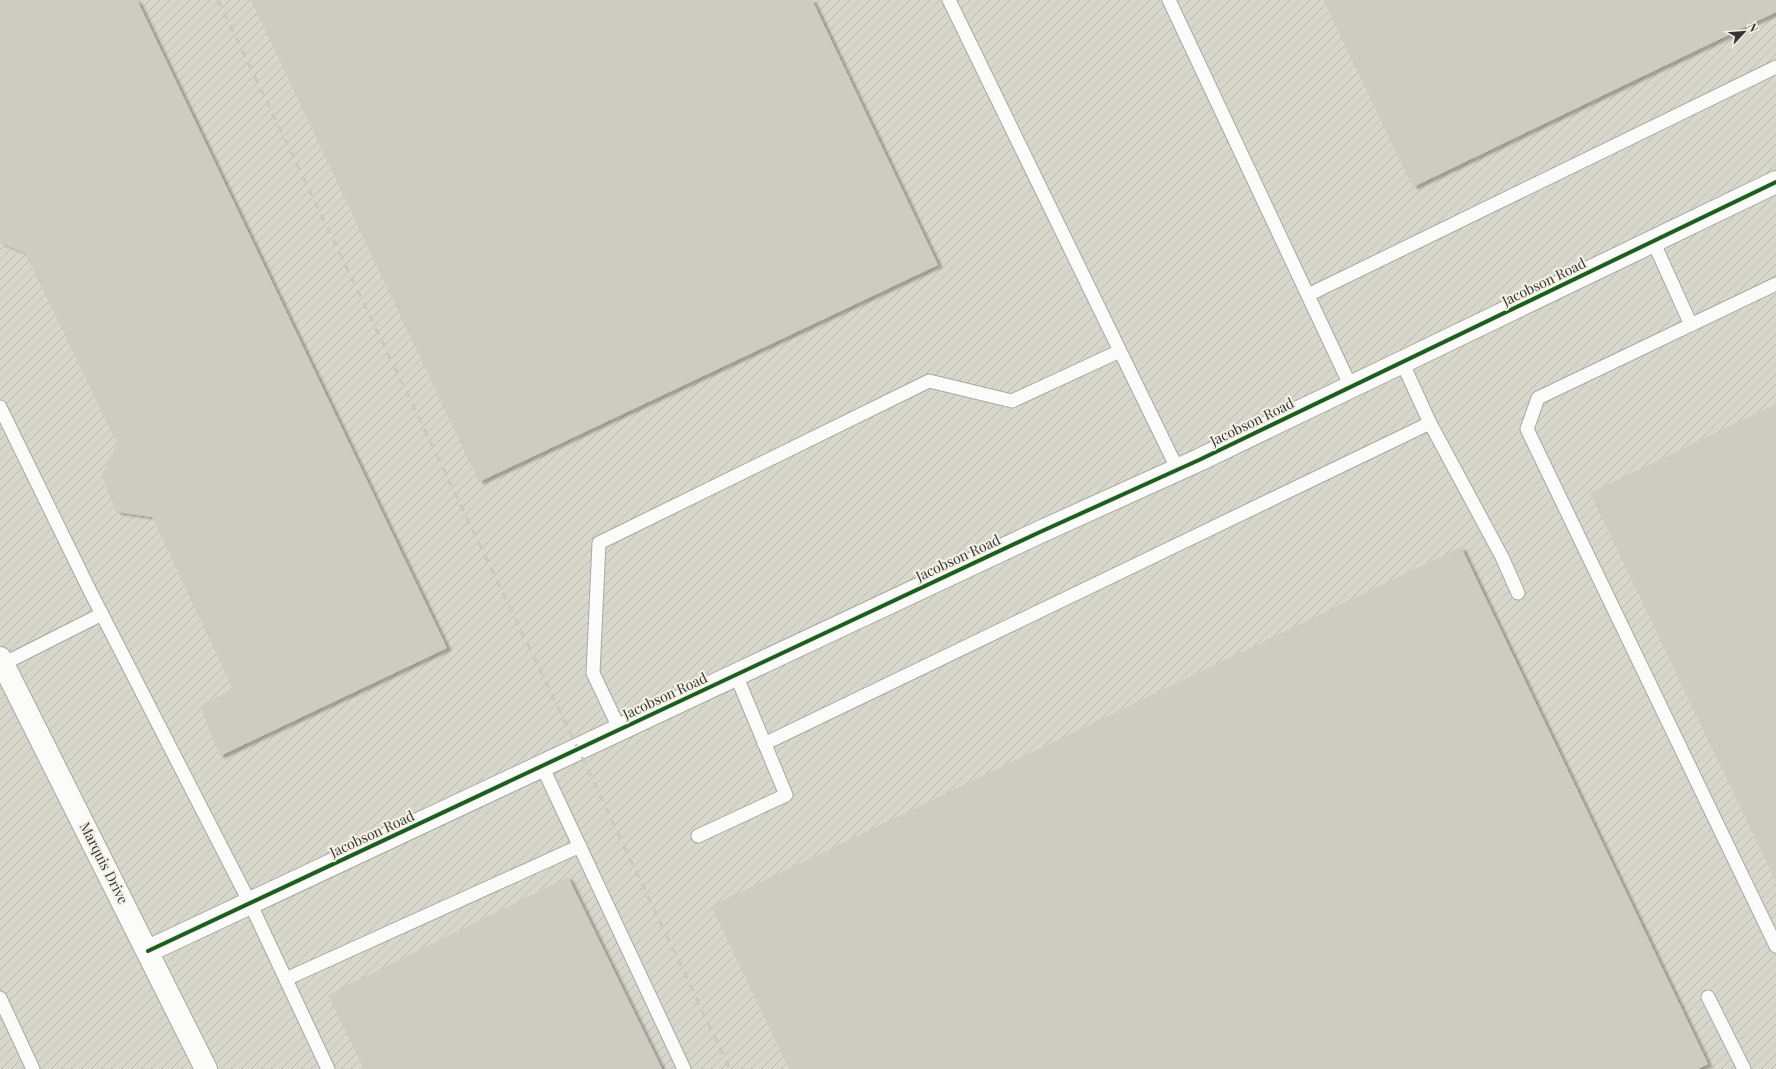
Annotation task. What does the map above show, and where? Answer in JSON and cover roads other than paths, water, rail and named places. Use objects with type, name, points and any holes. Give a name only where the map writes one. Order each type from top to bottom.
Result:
[{"type":"street","name":"Jacobson Road","points":[[148,951],[1040,532],[1178,470],[1776,182]]},
{"type":"street","name":"Marquis Drive","points":[[2,661],[206,1069]]},
{"type":"lane","points":[[949,0],[1178,470]]},
{"type":"lane","points":[[1169,0],[1351,387]]},
{"type":"lane","points":[[1308,295],[1776,67]]},
{"type":"lane","points":[[1653,241],[1691,325]]},
{"type":"lane","points":[[1776,284],[1538,398],[1527,429],[1776,946]]},
{"type":"lane","points":[[620,730],[593,673],[599,543],[929,381],[1012,401],[1120,351]]},
{"type":"lane","points":[[1402,362],[1430,423],[1502,557],[1518,593]]},
{"type":"lane","points":[[0,407],[102,614],[250,903],[328,1069]]},
{"type":"lane","points":[[764,744],[1430,423]]},
{"type":"lane","points":[[2,661],[102,614]]},
{"type":"lane","points":[[698,836],[786,795],[736,675]]},
{"type":"lane","points":[[542,766],[684,1069]]},
{"type":"lane","points":[[286,979],[580,846]]},
{"type":"lane","points":[[1708,997],[1744,1069]]},
{"type":"lane","points":[[0,998],[33,1069]]},
{"type":"railway","points":[[218,0],[730,1069]]}]
